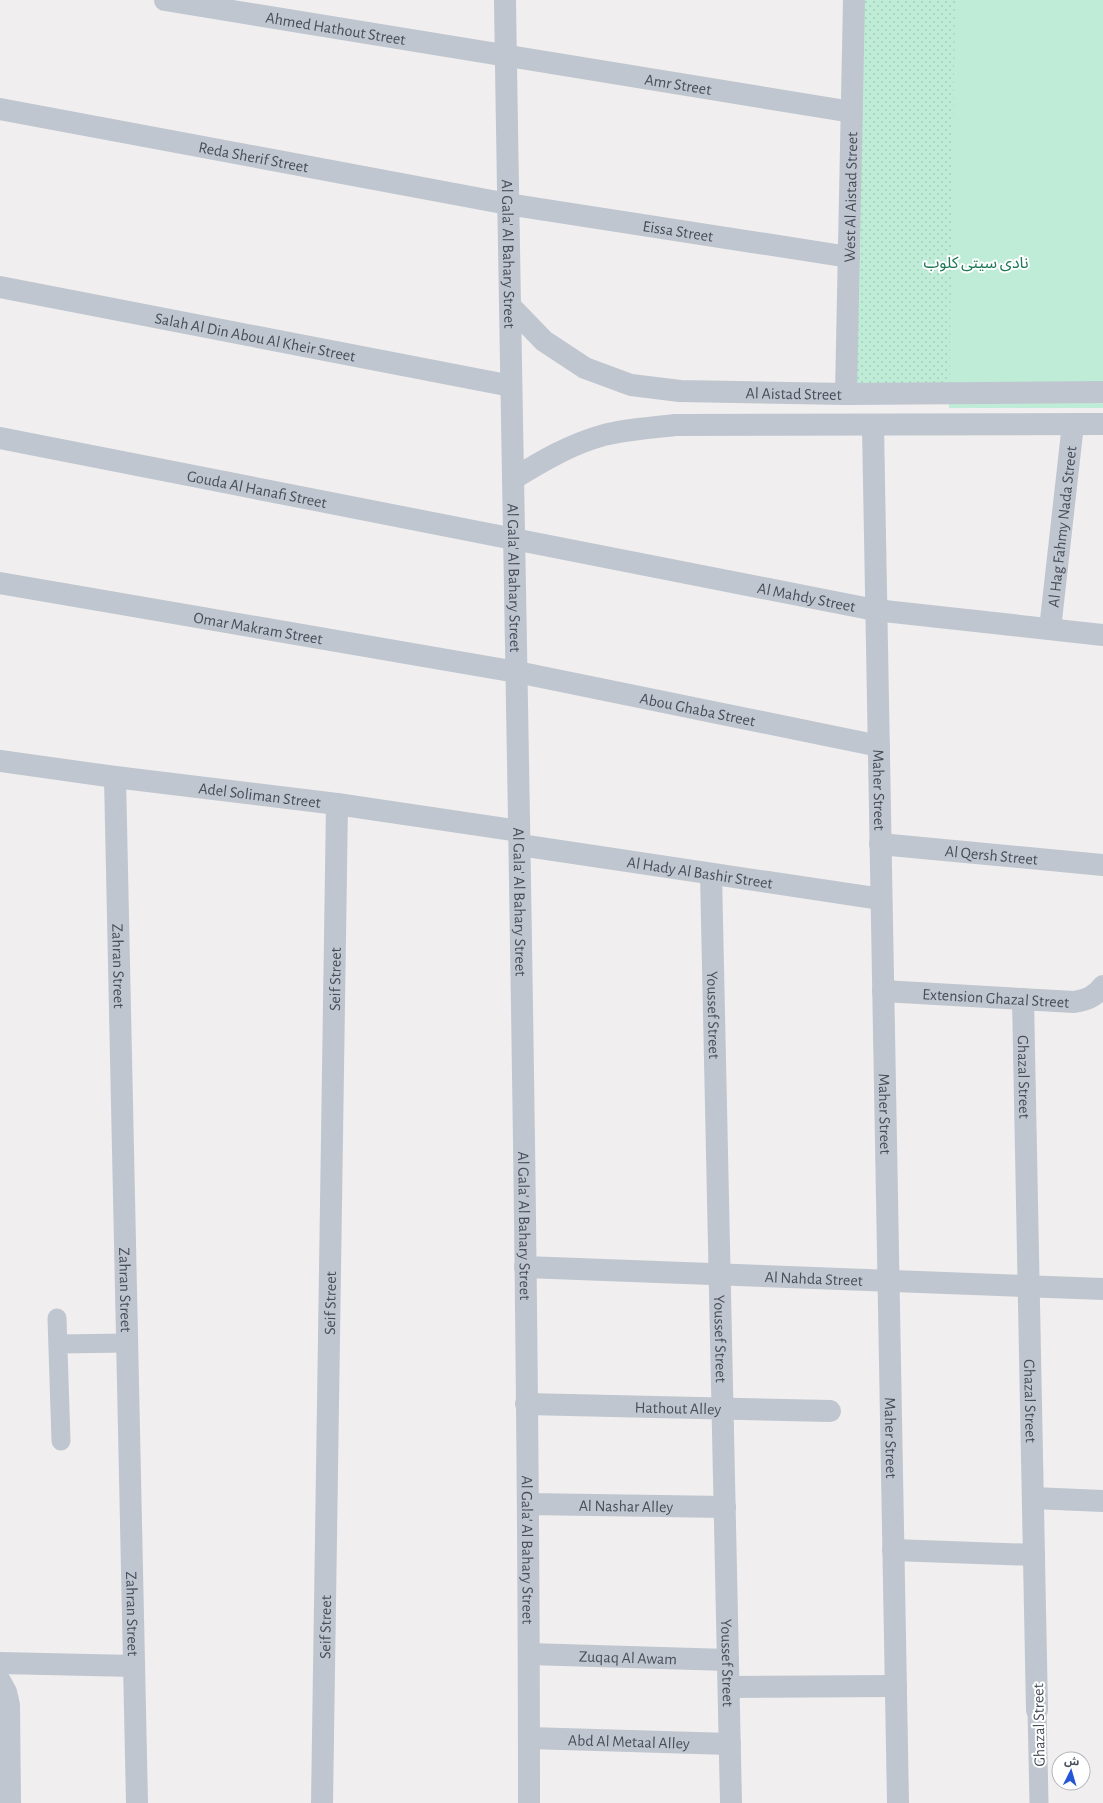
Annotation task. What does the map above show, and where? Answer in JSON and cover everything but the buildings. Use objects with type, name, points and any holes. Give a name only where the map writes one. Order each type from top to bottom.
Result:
[{"type":"street","name":"Ahmed Hathout Street","points":[[165,0],[506,56]]},
{"type":"street","name":"Al Gala' Al Bahary Street","points":[[505,0],[517,672],[525,1267],[528,1504],[529,1803]]},
{"type":"street","name":"West Al Aistad Street","points":[[846,394],[854,0]]},
{"type":"street","name":"Amr Street","points":[[506,56],[852,112]]},
{"type":"street","name":"Reda Sherif Street","points":[[0,109],[508,204]]},
{"type":"street","name":"Eissa Street","points":[[508,204],[849,257]]},
{"type":"street","name":"Salah Al Din Abou Al Kheir Street","points":[[0,287],[511,386]]},
{"type":"street","name":"Al Aistad Street","points":[[510,306],[544,341],[585,368],[631,385],[680,391],[846,394],[1103,392]]},
{"type":"street","points":[[733,425],[729,409],[734,392]]},
{"type":"street","name":"Al Hag Fahmy Nada Street","points":[[1050,629],[1073,424]]},
{"type":"street","name":"Al Aistad Street","points":[[513,479],[541,461],[572,445],[605,435],[675,425],[873,426],[1103,424]]},
{"type":"street","name":"Maher Street","points":[[873,426],[875,610],[898,1803]]},
{"type":"street","name":"Gouda Al Hanafi Street","points":[[0,438],[514,538]]},
{"type":"street","name":"Al Mahdy Street","points":[[514,538],[875,610],[1103,635]]},
{"type":"street","name":"Omar Makram Street","points":[[0,584],[517,672]]},
{"type":"street","name":"Abou Ghaba Street","points":[[517,672],[878,746]]},
{"type":"street","name":"Adel Soliman Street","points":[[0,761],[115,777],[337,804],[519,838]]},
{"type":"street","name":"Zahran Street","points":[[115,777],[137,1803]]},
{"type":"street","name":"Seif Street","points":[[322,1803],[337,804]]},
{"type":"street","name":"Al Hady Al Bashir Street","points":[[519,838],[712,874],[881,899]]},
{"type":"street","name":"Al Qersh Street","points":[[880,844],[1103,865]]},
{"type":"street","name":"Youssef Street","points":[[712,874],[731,1803]]},
{"type":"street","name":"Extension Ghazal Street","points":[[883,991],[1074,1002],[1087,1000],[1098,993],[1103,986]]},
{"type":"street","name":"Ghazal Street","points":[[1023,999],[1037,1710]]},
{"type":"street","name":"Al Nahda Street","points":[[525,1267],[1103,1289]]},
{"type":"street","name":"Hathout Alley","points":[[526,1404],[830,1411]]},
{"type":"street","points":[[1033,1498],[1103,1501]]},
{"type":"street","name":"Al Nashar Alley","points":[[528,1504],[725,1507]]},
{"type":"street","points":[[893,1550],[1034,1555]]},
{"type":"street","name":"Zuqaq Al Awam","points":[[529,1654],[728,1660]]},
{"type":"street","points":[[0,1663],[134,1666]]},
{"type":"street","points":[[0,1682],[6,1692],[9,1705],[10,1803]]},
{"type":"street","points":[[729,1687],[896,1686]]},
{"type":"street","name":"Abd Al Metaal Alley","points":[[529,1738],[730,1744]]},
{"type":"lane","points":[[57,1318],[61,1441]]},
{"type":"lane","points":[[58,1344],[127,1343]]},
{"type":"lane","name":"Ghazal Street","points":[[1037,1710],[1039,1803]]},
{"type":"green space","name":"نادى سيتى كلوب","points":[[853,0],[1103,0],[1103,389],[846,394]]},
{"type":"green space","points":[[955,0],[1103,0],[1103,408],[949,408]]}]
